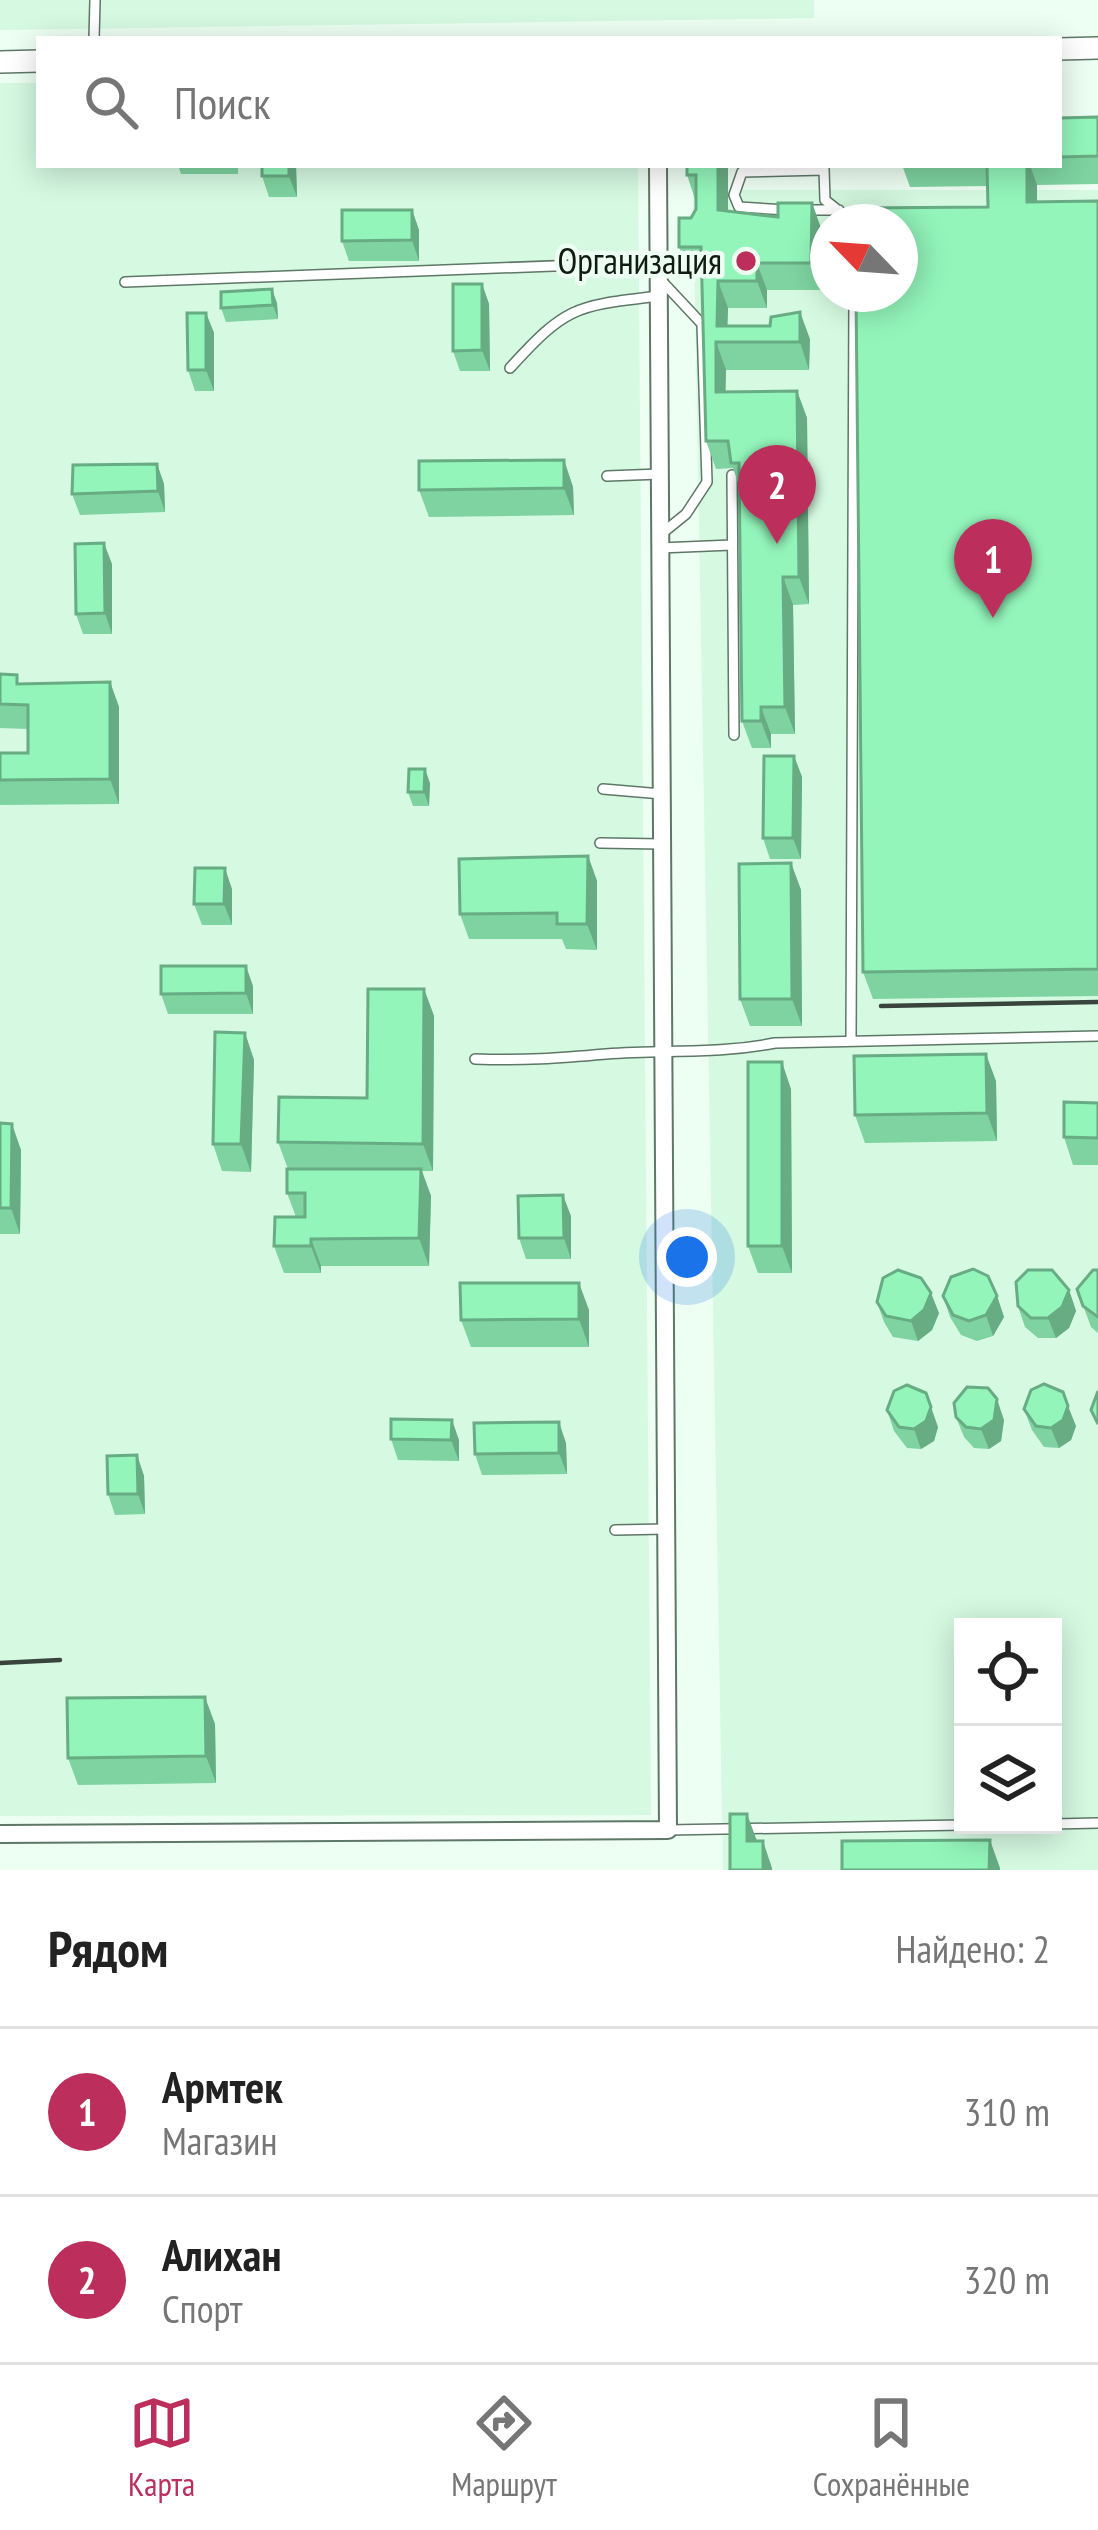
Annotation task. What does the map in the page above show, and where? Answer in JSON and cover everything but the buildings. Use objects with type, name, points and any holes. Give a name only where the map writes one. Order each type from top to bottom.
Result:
[{"type":"street","points":[[1062,49],[1098,49]]},
{"type":"street","points":[[0,62],[36,61]]},
{"type":"street","points":[[0,1834],[668,1830],[658,168]]},
{"type":"lane","points":[[94,36],[95,0]]},
{"type":"lane","points":[[788,168],[752,169],[736,181],[734,195],[747,211],[810,210]]},
{"type":"lane","points":[[824,168],[825,200],[831,204]]},
{"type":"lane","points":[[125,282],[659,279],[702,324],[706,482],[686,514],[660,541]]},
{"type":"lane","points":[[510,368],[558,317],[659,279]]},
{"type":"lane","points":[[850,1041],[854,312]]},
{"type":"lane","points":[[607,476],[660,474]]},
{"type":"lane","points":[[732,475],[734,735]]},
{"type":"lane","points":[[660,541],[732,545]]},
{"type":"lane","points":[[603,788],[662,794]]},
{"type":"lane","points":[[600,843],[662,844]]},
{"type":"lane","points":[[475,1059],[663,1056],[775,1043],[1098,1036]]},
{"type":"lane","points":[[615,1530],[666,1528]]},
{"type":"lane","points":[[1062,1824],[1098,1823]]},
{"type":"lane","points":[[668,1830],[954,1825]]},
{"type":"shaded area","points":[[0,0],[814,0],[814,18],[0,30]]},
{"type":"shaded area","points":[[0,83],[36,83],[36,168],[638,168],[651,1815],[0,1816]]},
{"type":"shaded area","points":[[693,190],[1098,190],[1098,1870],[723,1870]]},
{"type":"railway","points":[[881,1006],[1098,1002]]},
{"type":"railway","points":[[0,1663],[60,1660]]},
{"type":"place","name":"Организация","points":[[746,261]]},
{"type":"place","name":"Алихан","points":[[777,544]]},
{"type":"place","name":"Армтек","points":[[993,618]]}]
